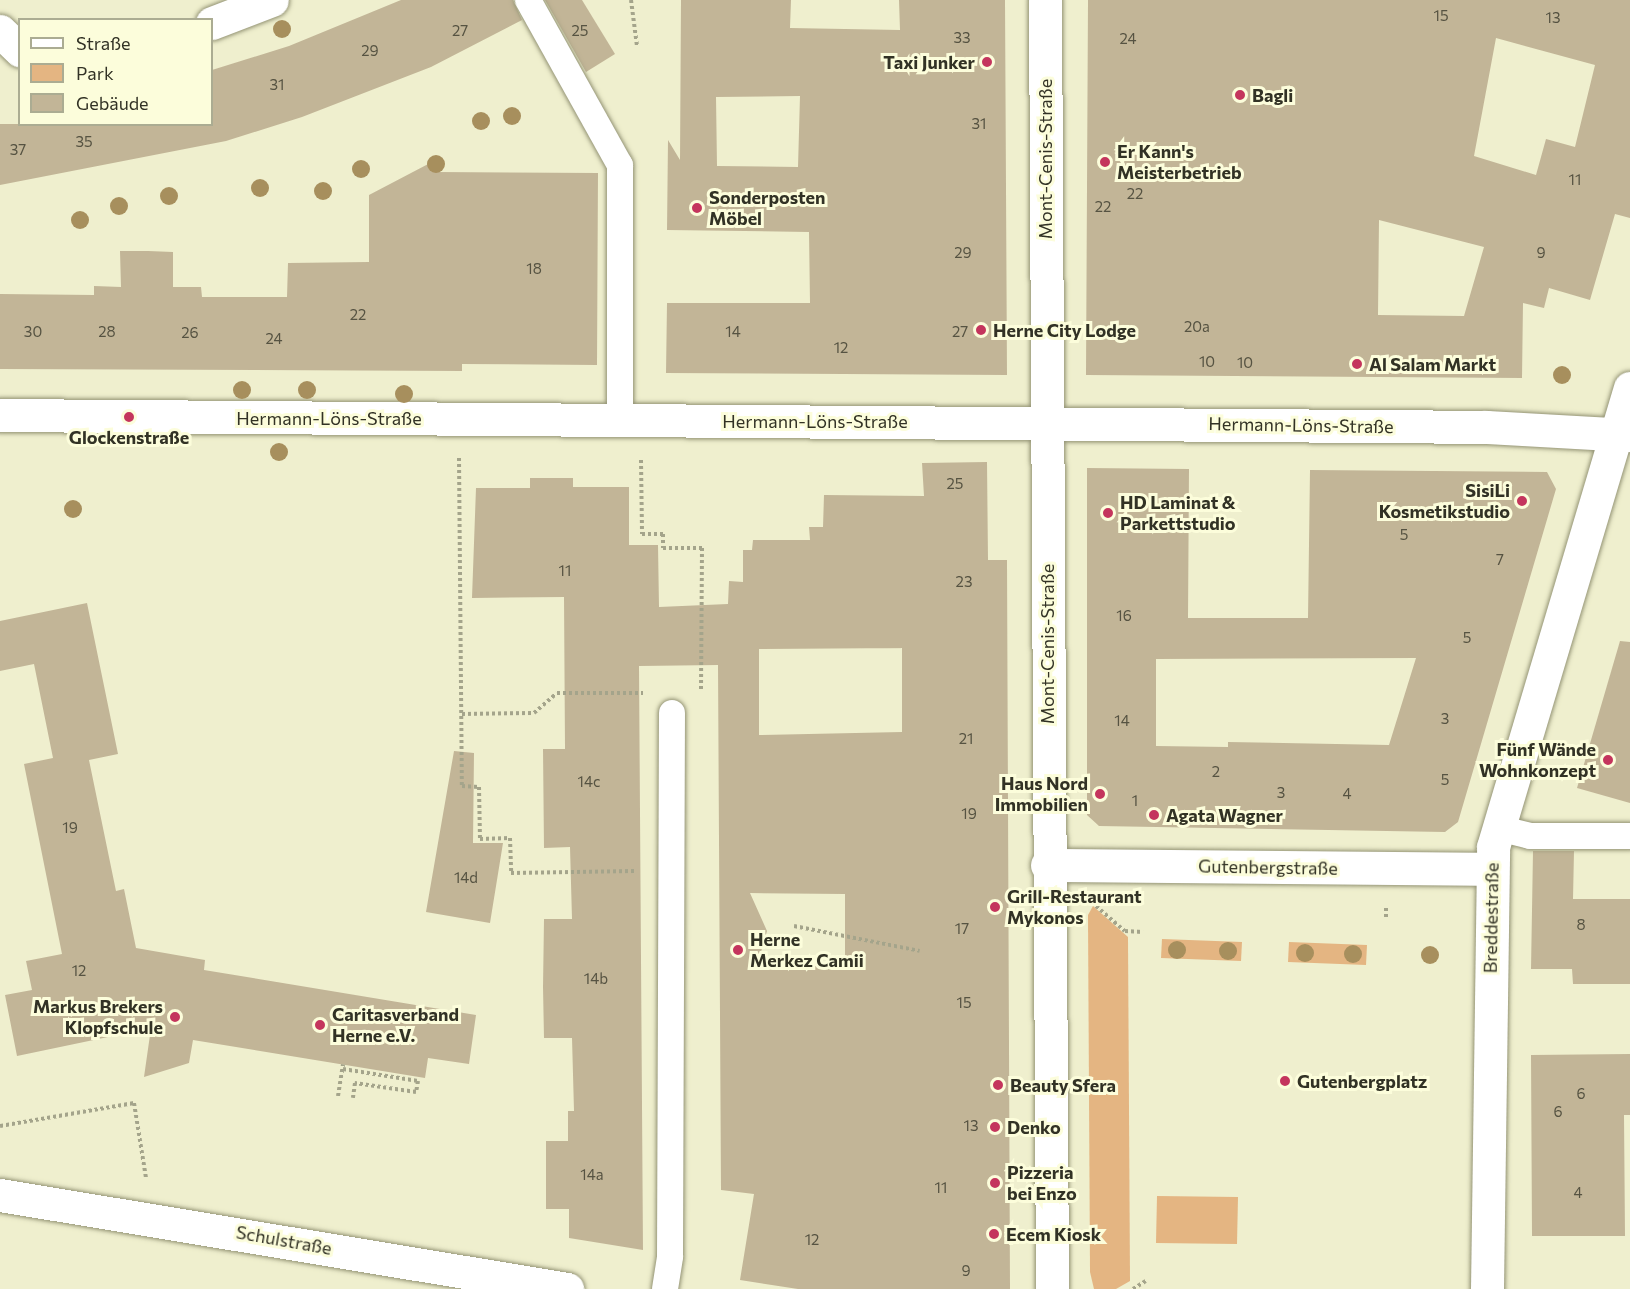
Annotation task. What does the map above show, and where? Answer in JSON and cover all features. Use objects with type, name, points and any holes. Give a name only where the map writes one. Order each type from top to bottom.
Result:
[{"type":"street","points":[[213,22],[272,0]]},
{"type":"street","name":"Mont-Cenis-Straße","points":[[1045,0],[1047,865],[1052,1289]]},
{"type":"street","points":[[0,31],[18,48]]},
{"type":"street","name":"Breddestraße","points":[[1487,1289],[1490,869],[1498,828],[1624,434],[1630,388]]},
{"type":"street","name":"Hermann-Löns-Straße","points":[[0,415],[1486,427],[1624,434]]},
{"type":"street","name":"Gutenbergstraße","points":[[1047,865],[1490,869]]},
{"type":"street","name":"Schulstraße","points":[[0,1195],[141,1215],[567,1289]]},
{"type":"lane","points":[[528,0],[620,165],[630,420]]},
{"type":"lane","points":[[665,1289],[670,1256],[672,717]]},
{"type":"lane","points":[[1498,828],[1530,836],[1630,836]]},
{"type":"path","points":[[631,0],[638,46]]},
{"type":"path","points":[[458,419],[462,786],[479,787],[480,839],[510,838],[511,873],[672,871]]},
{"type":"path","points":[[462,714],[534,712],[557,693],[648,693],[648,721],[672,717],[701,721],[702,548],[663,548],[663,534],[642,534],[630,420]]},
{"type":"path","points":[[1093,902],[1125,931],[1143,932]]},
{"type":"path","points":[[794,926],[920,951]]},
{"type":"path","points":[[338,1096],[343,1066],[418,1081],[416,1092],[355,1083],[352,1098]]},
{"type":"path","points":[[0,1126],[134,1103],[147,1170],[141,1215]]},
{"type":"path","points":[[1133,1289],[1146,1281]]},
{"type":"green space","points":[[1093,906],[1128,937],[1130,1281],[1116,1289],[1094,1289],[1090,1272],[1088,915]]},
{"type":"green space","points":[[1162,939],[1242,942],[1241,961],[1161,958]]},
{"type":"green space","points":[[1289,942],[1367,945],[1366,965],[1288,962]]},
{"type":"green space","points":[[1157,1196],[1238,1197],[1237,1244],[1156,1243]]},
{"type":"building","points":[[401,0],[513,0],[522,20],[431,67],[302,117],[226,141],[0,185],[0,124],[18,124],[18,126],[213,126],[213,70],[289,46]]},
{"type":"building","points":[[545,0],[582,0],[615,54],[586,72]]},
{"type":"building","points":[[681,0],[791,0],[790,28],[900,30],[899,0],[1005,0],[1007,375],[666,373],[667,303],[810,303],[809,232],[667,230],[668,140],[680,160]],"holes":[[[800,96],[798,167],[717,166],[716,97]]]},
{"type":"building","points":[[1088,0],[1630,0],[1630,218],[1615,214],[1590,300],[1549,288],[1544,308],[1523,303],[1522,378],[1086,375]],"holes":[[[1496,38],[1595,65],[1575,147],[1546,139],[1536,175],[1474,156]],[[1379,220],[1484,247],[1464,316],[1378,315]]]},
{"type":"building","points":[[432,162],[435,172],[598,173],[597,365],[462,364],[462,371],[0,369],[0,294],[94,295],[94,286],[121,287],[120,251],[148,251],[173,252],[173,287],[201,287],[202,297],[287,297],[288,263],[369,262],[369,195]]},
{"type":"building","points":[[987,462],[988,560],[1007,560],[1010,1289],[798,1289],[740,1280],[754,1194],[721,1190],[718,665],[639,666],[643,1250],[569,1238],[569,1209],[546,1209],[546,1141],[568,1141],[568,1111],[574,1111],[572,1038],[544,1038],[543,987],[544,919],[572,919],[570,847],[544,848],[543,749],[565,749],[564,597],[472,598],[476,488],[530,488],[530,478],[573,478],[573,487],[629,487],[629,545],[658,545],[659,607],[728,604],[729,581],[743,582],[743,550],[752,550],[753,540],[810,540],[809,527],[823,527],[824,495],[924,496],[922,463]],"holes":[[[902,648],[902,732],[759,735],[759,649]],[[750,893],[845,894],[845,966],[757,966],[767,931]]]},
{"type":"building","points":[[1087,468],[1189,469],[1188,618],[1308,618],[1310,470],[1547,472],[1556,489],[1458,822],[1445,832],[1099,826],[1087,815]],"holes":[[[1416,658],[1389,745],[1228,742],[1228,747],[1156,746],[1156,659]]]},
{"type":"building","points":[[87,603],[118,754],[89,760],[116,891],[124,889],[136,948],[205,960],[204,970],[476,1015],[469,1064],[428,1058],[425,1078],[193,1040],[189,1063],[144,1077],[151,1028],[17,1056],[5,995],[32,990],[26,961],[62,954],[24,764],[53,758],[34,664],[0,671],[0,621]]},
{"type":"building","name":"Fünf Wände Wohnkonzept","points":[[1620,641],[1630,642],[1630,803],[1577,788]]},
{"type":"building","points":[[454,751],[474,753],[473,843],[503,843],[490,923],[426,912]]},
{"type":"building","points":[[1533,851],[1574,851],[1573,899],[1630,899],[1630,984],[1573,984],[1572,969],[1531,969]]},
{"type":"building","points":[[1630,1054],[1630,1115],[1624,1115],[1625,1236],[1532,1236],[1531,1055]]},
{"type":"place","name":"Taxi Junker","points":[[987,62]]},
{"type":"place","name":"Bagli","points":[[1240,95]]},
{"type":"place","name":"Er Kann's Meisterbetrieb","points":[[1105,162]]},
{"type":"place","name":"Sonderposten Möbel","points":[[697,208]]},
{"type":"place","name":"Herne City Lodge","points":[[981,330]]},
{"type":"place","name":"Al Salam Markt","points":[[1357,364]]},
{"type":"place","name":"Glockenstraße","points":[[129,417]]},
{"type":"place","name":"SisiLi Kosmetikstudio","points":[[1522,501]]},
{"type":"place","name":"HD Laminat & Parkettstudio","points":[[1108,513]]},
{"type":"place","name":"Fünf Wände Wohnkonzept","points":[[1608,760]]},
{"type":"place","name":"Haus Nord Immobilien","points":[[1100,794]]},
{"type":"place","name":"Agata Wagner","points":[[1154,815]]},
{"type":"place","name":"Grill-Restaurant Mykonos","points":[[995,907]]},
{"type":"place","name":"Herne Merkez Camii","points":[[738,950]]},
{"type":"place","name":"Markus Brekers Klopfschule","points":[[175,1017]]},
{"type":"place","name":"Caritasverband Herne e.V.","points":[[320,1025]]},
{"type":"place","name":"Gutenbergplatz","points":[[1285,1081]]},
{"type":"place","name":"Beauty Sfera","points":[[998,1085]]},
{"type":"place","name":"Denko","points":[[995,1127]]},
{"type":"place","name":"Pizzeria bei Enzo","points":[[995,1183]]},
{"type":"place","name":"Ecem Kiosk","points":[[994,1234]]}]
